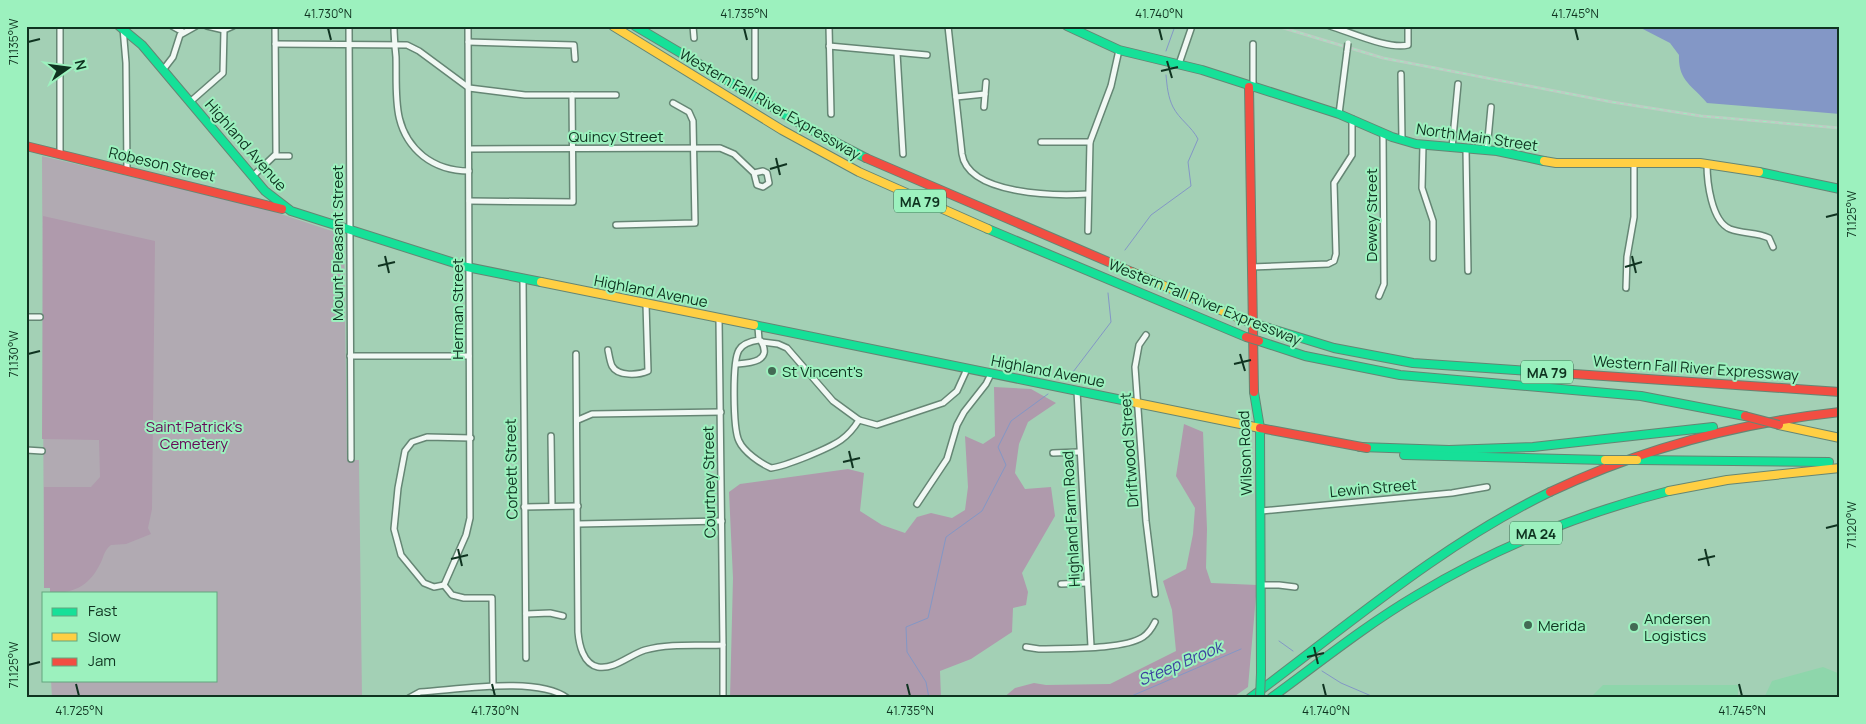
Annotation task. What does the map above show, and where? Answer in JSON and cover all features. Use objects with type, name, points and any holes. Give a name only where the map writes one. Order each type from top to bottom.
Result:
[{"type":"main road","name":"Western Fall River Expressway","points":[[613,26],[767,122],[859,172],[932,206],[1259,342],[1318,360],[1387,374],[1643,397],[1778,422],[1840,438]]},
{"type":"main road","name":"Western Fall River Expressway","points":[[635,26],[806,127],[885,168],[1246,321],[1334,348],[1404,362],[1840,392]]},
{"type":"main road","name":"North Main Street","points":[[1067,26],[1119,50],[1179,64],[1339,114],[1383,133],[1423,145],[1488,150],[1556,163],[1707,164],[1787,177],[1840,189]]},
{"type":"main road","name":"Highland Avenue","points":[[121,27],[142,45],[271,197],[291,211],[468,267],[1139,404],[1360,447]]},
{"type":"main road","name":"Wilson Road","points":[[1251,87],[1252,386],[1259,413],[1260,428],[1262,586],[1260,698]]},
{"type":"main road","name":"Robeson Street","points":[[26,146],[291,211]]},
{"type":"main road","name":"MA 24","points":[[1250,698],[1438,559],[1482,530],[1529,503],[1577,479],[1656,449],[1716,432],[1840,412]]},
{"type":"main road","points":[[1360,447],[1449,450],[1533,447],[1778,422]]},
{"type":"main road","points":[[1360,447],[1395,453],[1438,457],[1840,462]]},
{"type":"main road","name":"MA 24","points":[[1271,698],[1414,596],[1476,561],[1548,528],[1624,502],[1692,484],[1761,474],[1840,468]]},
{"type":"street","points":[[60,26],[60,154]]},
{"type":"street","points":[[172,26],[183,32]]},
{"type":"street","points":[[163,70],[173,57],[178,38],[183,32],[196,26]]},
{"type":"street","points":[[207,26],[224,30],[233,26]]},
{"type":"street","points":[[275,26],[275,156]]},
{"type":"street","name":"Mount Pleasant Street","points":[[348,26],[351,459]]},
{"type":"street","points":[[394,26],[398,118],[406,138],[414,148],[433,164],[456,171],[469,171]]},
{"type":"street","name":"Herman Street","points":[[444,585],[453,568],[470,521],[468,26]]},
{"type":"street","points":[[693,26],[694,38]]},
{"type":"street","points":[[755,26],[755,77]]},
{"type":"street","points":[[829,26],[831,114]]},
{"type":"street","points":[[948,26],[962,158],[973,174],[1002,188],[1016,191],[1088,194]]},
{"type":"street","points":[[1179,64],[1192,26]]},
{"type":"street","points":[[1330,26],[1391,46],[1402,47],[1408,45],[1410,40],[1408,26]]},
{"type":"street","points":[[121,27],[126,63],[127,170]]},
{"type":"street","points":[[190,102],[223,73],[224,30]]},
{"type":"street","points":[[1339,114],[1350,32]]},
{"type":"street","points":[[468,42],[574,45],[575,59]]},
{"type":"street","points":[[276,44],[407,45],[419,51],[469,88],[525,96],[616,95]]},
{"type":"street","name":"Wilson Road","points":[[1251,87],[1253,44]]},
{"type":"street","points":[[829,46],[927,55]]},
{"type":"street","points":[[1088,231],[1090,142],[1111,86],[1119,50]]},
{"type":"street","points":[[897,52],[903,154]]},
{"type":"street","points":[[1401,74],[1402,140]]},
{"type":"street","points":[[984,107],[986,82]]},
{"type":"street","points":[[1452,148],[1458,84]]},
{"type":"street","points":[[956,97],[985,94]]},
{"type":"street","points":[[469,201],[573,202],[572,95]]},
{"type":"street","points":[[616,225],[695,223],[692,116],[673,103]]},
{"type":"street","points":[[1488,150],[1491,107]]},
{"type":"street","points":[[1251,267],[1328,264],[1334,261],[1336,254],[1334,183],[1352,155],[1352,119]]},
{"type":"street","name":"Dewey Street","points":[[1379,296],[1384,284],[1383,133]]},
{"type":"street","points":[[1041,142],[1090,142]]},
{"type":"street","points":[[1423,145],[1422,188],[1433,221],[1433,258]]},
{"type":"street","name":"Quincy Street","points":[[469,148],[720,148],[728,150],[754,173]]},
{"type":"street","points":[[1466,149],[1468,271]]},
{"type":"street","points":[[253,176],[275,156],[289,156]]},
{"type":"street","points":[[1626,288],[1627,257],[1634,217],[1634,163]]},
{"type":"street","points":[[1707,164],[1710,190],[1722,223],[1728,228],[1769,238],[1773,247]]},
{"type":"street","name":"Corbett Street","points":[[523,279],[526,658]]},
{"type":"street","points":[[608,350],[612,366],[616,370],[633,374],[648,371],[646,304]]},
{"type":"street","points":[[26,317],[40,317]]},
{"type":"street","name":"Courtney Street","points":[[719,319],[723,698]]},
{"type":"street","points":[[736,364],[751,364],[757,361],[762,354],[758,326]]},
{"type":"street","name":"Driftwood Street","points":[[1146,335],[1139,345],[1136,364],[1146,521],[1153,567],[1154,594]]},
{"type":"street","points":[[859,420],[851,432],[836,443],[786,464],[770,467],[744,448],[738,438],[734,377],[740,348],[748,342],[761,341],[778,344],[787,348],[832,401],[859,420],[871,425],[943,403],[957,391],[967,369]]},
{"type":"street","points":[[576,354],[579,639],[582,653],[593,665],[606,666],[654,648],[723,645]]},
{"type":"street","points":[[350,356],[469,356]]},
{"type":"street","points":[[917,504],[944,465],[962,415],[986,384],[991,374]]},
{"type":"street","name":"Highland Farm Road","points":[[1076,391],[1091,646]]},
{"type":"street","points":[[578,420],[592,414],[721,412]]},
{"type":"street","points":[[551,436],[552,506]]},
{"type":"street","points":[[471,438],[430,437],[412,442],[405,451],[398,488],[394,529],[401,556],[424,583],[434,587],[444,585],[452,595],[464,598],[492,598],[493,687]]},
{"type":"street","points":[[26,450],[42,450]]},
{"type":"street","points":[[1053,453],[1079,452]]},
{"type":"street","name":"Lewin Street","points":[[1261,511],[1452,494],[1487,487]]},
{"type":"street","points":[[524,507],[578,506]]},
{"type":"street","points":[[578,524],[722,520]]},
{"type":"street","points":[[1061,584],[1087,583]]},
{"type":"street","points":[[1262,586],[1279,584],[1295,587]]},
{"type":"street","points":[[526,614],[563,616]]},
{"type":"street","points":[[1026,647],[1039,649],[1120,644],[1137,640],[1150,631],[1155,622]]},
{"type":"street","points":[[409,698],[420,692],[527,686],[555,691],[568,698]]},
{"type":"shaded area","points":[[43,216],[155,241],[152,509],[148,528],[151,534],[126,544],[108,547],[101,563],[90,579],[85,584],[66,592],[50,592],[50,588],[44,588],[44,487],[91,487],[100,477],[99,440],[42,439]]},
{"type":"shaded area","points":[[994,387],[1031,389],[1056,403],[1028,422],[1019,444],[1015,473],[1025,489],[1051,487],[1055,516],[1022,573],[1028,592],[1026,605],[1013,608],[1012,632],[971,659],[940,671],[941,698],[730,698],[733,578],[729,492],[740,484],[848,469],[864,473],[860,511],[882,525],[905,533],[917,517],[931,513],[952,518],[965,510],[968,487],[965,436],[983,444],[995,436]]},
{"type":"shaded area","points":[[1184,424],[1203,432],[1207,529],[1206,568],[1211,583],[1257,585],[1248,687],[1232,698],[1003,698],[1015,688],[1034,683],[1046,685],[1110,684],[1176,651],[1172,610],[1163,581],[1186,569],[1193,534],[1195,508],[1176,476]]},
{"type":"shaded area","points":[[1823,667],[1840,674],[1840,698],[1764,698],[1772,681]]},
{"type":"shaded area","points":[[1603,685],[1738,685],[1738,698],[1590,698]]},
{"type":"green space","name":"Saint Patrick's Cemetery","points":[[42,156],[263,208],[344,235],[347,460],[359,460],[362,698],[52,698],[51,682],[218,682],[218,592],[50,592],[50,588],[44,588]]},
{"type":"water","points":[[1637,26],[1840,26],[1840,114],[1707,103],[1683,77],[1679,64],[1679,55],[1670,43]]},
{"type":"waterway","name":"Steep Brook","points":[[1166,51],[1175,26]]},
{"type":"waterway","name":"Steep Brook","points":[[1125,250],[1151,215],[1191,186],[1188,162],[1198,139],[1173,107],[1167,87],[1166,75]]},
{"type":"waterway","name":"Steep Brook","points":[[1070,376],[1111,322],[1108,293]]},
{"type":"waterway","name":"Steep Brook","points":[[929,698],[926,682],[907,652],[906,627],[928,618],[946,537],[982,511],[1006,465],[998,447],[1011,421],[1048,394]]},
{"type":"waterway","name":"Steep Brook","points":[[1279,641],[1293,651]]},
{"type":"waterway","name":"Steep Brook","points":[[1127,698],[1241,649]]},
{"type":"waterway","name":"Steep Brook","points":[[1322,671],[1341,683],[1376,698]]},
{"type":"railway","points":[[1277,26],[1383,58],[1612,102],[1701,116],[1840,128]]},
{"type":"traffic: fast","points":[[119,26],[142,45],[265,191],[291,211],[467,267],[541,282]]},
{"type":"traffic: fast","points":[[635,26],[806,127],[866,158]]},
{"type":"traffic: fast","points":[[1067,26],[1119,50],[1202,70],[1339,114],[1392,137],[1416,144],[1497,151],[1544,161]]},
{"type":"traffic: fast","points":[[1759,172],[1840,189]]},
{"type":"traffic: fast","points":[[988,229],[1246,337]]},
{"type":"traffic: fast","points":[[754,325],[1132,402]]},
{"type":"traffic: fast","points":[[1259,325],[1334,348],[1413,363],[1530,371]]},
{"type":"traffic: fast","points":[[1259,341],[1305,356],[1400,375],[1641,396],[1745,416]]},
{"type":"traffic: fast","points":[[1254,392],[1260,428],[1261,673]]},
{"type":"traffic: fast","points":[[1360,447],[1449,450],[1533,447],[1713,427]]},
{"type":"traffic: fast","points":[[1404,455],[1605,460]]},
{"type":"traffic: fast","points":[[1637,460],[1829,462]]},
{"type":"traffic: fast","points":[[1271,698],[1379,619],[1417,595],[1477,562],[1571,521],[1669,491]]},
{"type":"traffic: fast","points":[[1250,698],[1432,561],[1470,536],[1550,492]]},
{"type":"traffic: fast","points":[[1260,698],[1261,673]]},
{"type":"traffic: slow","points":[[613,26],[782,130],[859,172],[988,229]]},
{"type":"traffic: slow","points":[[1544,161],[1556,163],[1700,163],[1759,172]]},
{"type":"traffic: slow","points":[[1132,272],[1246,321]]},
{"type":"traffic: slow","points":[[541,282],[754,325]]},
{"type":"traffic: slow","points":[[1246,321],[1259,325]]},
{"type":"traffic: slow","points":[[1132,402],[1260,428]]},
{"type":"traffic: slow","points":[[1779,425],[1840,438]]},
{"type":"traffic: slow","points":[[1605,460],[1637,460]]},
{"type":"traffic: slow","points":[[1669,491],[1727,480],[1840,468]]},
{"type":"traffic: jam","points":[[1249,87],[1254,392]]},
{"type":"traffic: jam","points":[[26,146],[282,209]]},
{"type":"traffic: jam","points":[[866,158],[1132,272]]},
{"type":"traffic: jam","points":[[1246,337],[1259,341]]},
{"type":"traffic: jam","points":[[1530,371],[1840,392]]},
{"type":"traffic: jam","points":[[1550,492],[1620,462],[1692,440],[1765,423],[1840,412]]},
{"type":"traffic: jam","points":[[1745,416],[1779,425]]},
{"type":"traffic: jam","points":[[1260,428],[1367,448]]},
{"type":"place","name":"St Vincent's","points":[[772,371]]},
{"type":"place","name":"Merida","points":[[1528,625]]},
{"type":"place","name":"Andersen Logistics","points":[[1634,627]]}]
